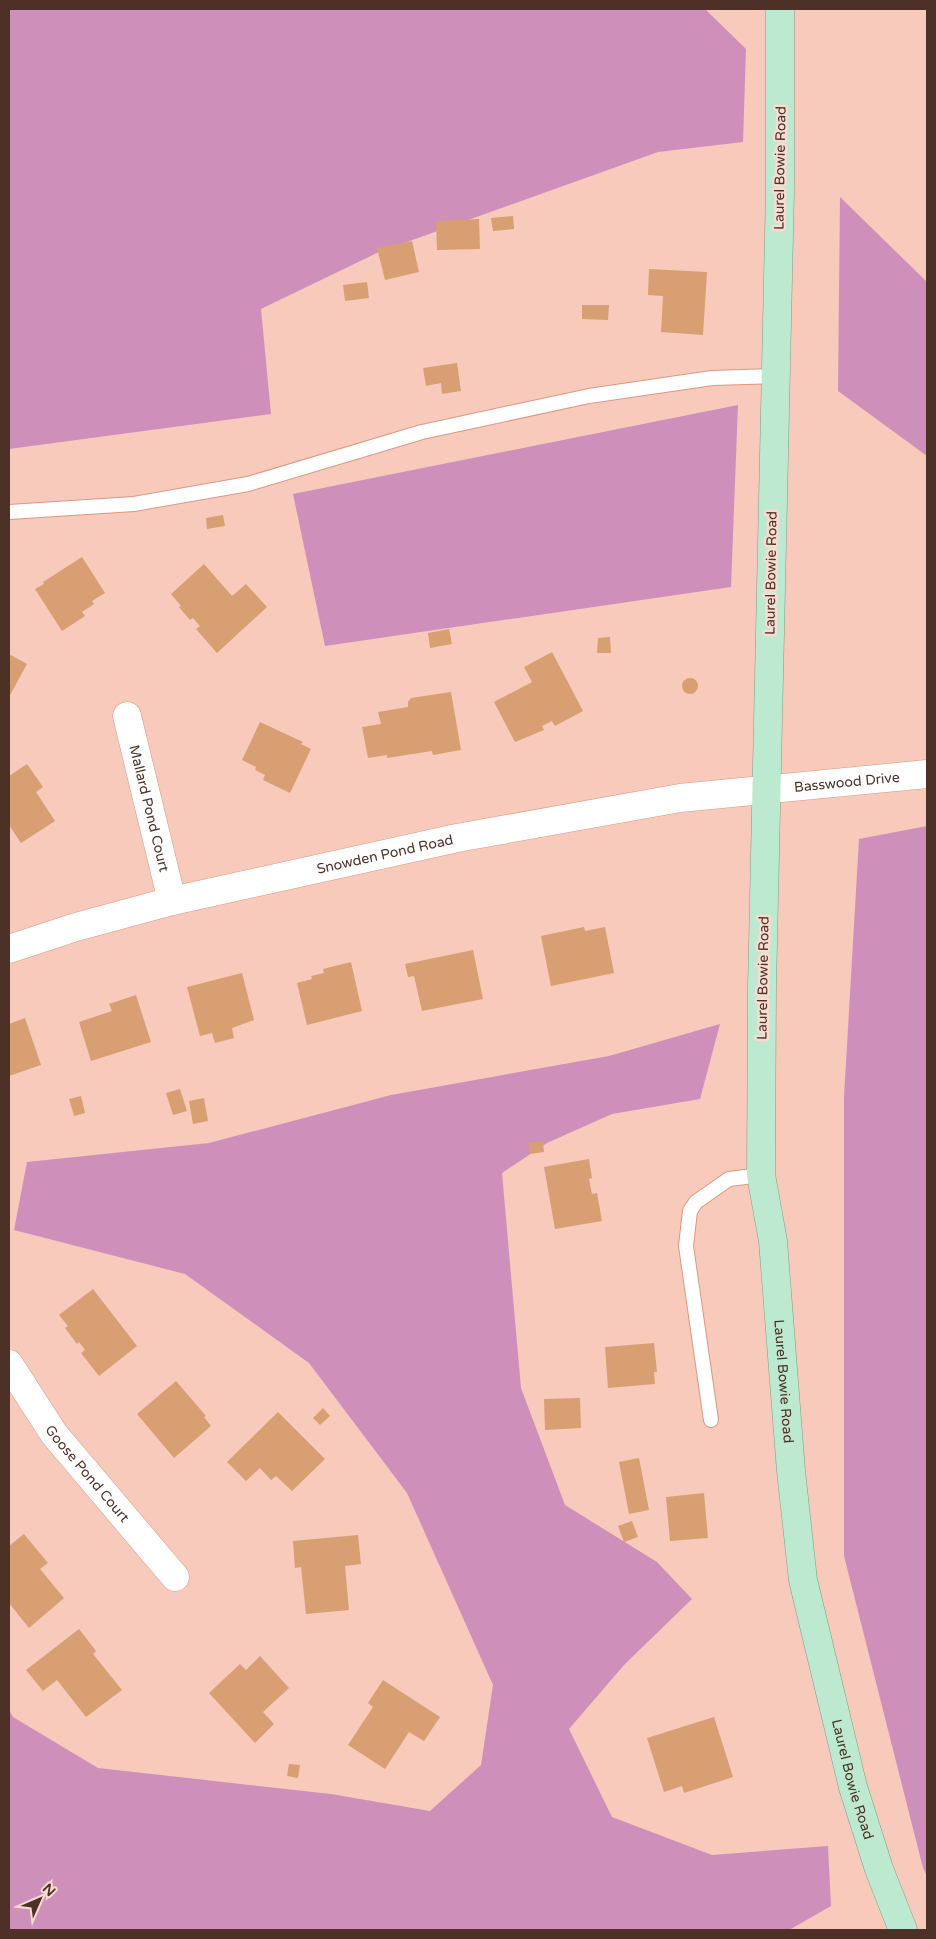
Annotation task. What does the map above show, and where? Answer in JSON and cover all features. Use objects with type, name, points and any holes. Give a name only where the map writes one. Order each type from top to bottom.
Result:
[{"type":"main road","name":"Laurel Bowie Road","points":[[780,9],[780,190],[762,988],[761,1175],[772,1241],[791,1471],[803,1580],[853,1787],[879,1869],[903,1930]]},
{"type":"street","name":"Mallard Pond Court","points":[[127,716],[172,901]]},
{"type":"street","name":"Basswood Drive","points":[[766,790],[927,774]]},
{"type":"street","name":"Snowden Pond Road","points":[[9,949],[76,927],[172,901],[457,838],[680,798],[766,790]]},
{"type":"street","name":"Goose Pond Court","points":[[9,1364],[54,1434],[175,1577]]},
{"type":"lane","points":[[9,512],[134,504],[248,484],[422,432],[589,396],[712,378],[776,376]]},
{"type":"lane","points":[[711,1420],[686,1246],[690,1211],[696,1202],[729,1179],[761,1175]]},
{"type":"shaded area","points":[[9,9],[705,9],[746,49],[743,142],[658,152],[379,252],[261,309],[271,414],[9,449]]},
{"type":"shaded area","points":[[840,197],[927,282],[927,456],[838,391]]},
{"type":"shaded area","points":[[738,405],[731,587],[325,646],[293,494]]},
{"type":"shaded area","points":[[927,826],[927,1876],[923,1868],[844,1556],[844,1097],[859,839]]},
{"type":"shaded area","points":[[720,1024],[700,1099],[612,1114],[547,1143],[502,1173],[521,1388],[565,1505],[657,1562],[692,1599],[624,1665],[569,1729],[612,1817],[712,1855],[828,1846],[831,1906],[789,1930],[9,1930],[9,1710],[13,1717],[98,1768],[331,1794],[430,1811],[481,1765],[493,1685],[407,1493],[309,1363],[185,1274],[14,1230],[27,1162],[209,1143],[391,1095],[609,1056]]},
{"type":"building","points":[[513,216],[514,229],[493,231],[491,218]]},
{"type":"building","points":[[479,219],[480,249],[437,250],[436,221]]},
{"type":"building","points":[[412,241],[419,272],[385,280],[377,248]]},
{"type":"building","points":[[649,269],[707,272],[703,335],[661,332],[663,296],[648,295]]},
{"type":"building","points":[[367,282],[369,298],[345,301],[343,285]]},
{"type":"building","points":[[582,305],[609,305],[608,320],[582,319]]},
{"type":"building","points":[[457,363],[461,391],[442,394],[441,383],[426,386],[423,368]]},
{"type":"building","points":[[223,515],[225,526],[207,529],[206,518]]},
{"type":"building","points":[[82,557],[105,593],[92,601],[94,604],[82,612],[85,616],[62,631],[35,589]]},
{"type":"building","points":[[204,564],[232,596],[246,584],[267,607],[217,653],[196,629],[200,626],[193,618],[190,620],[171,594]]},
{"type":"building","points":[[449,629],[452,644],[430,648],[428,633]]},
{"type":"building","points":[[610,637],[611,653],[597,653],[598,638]]},
{"type":"building","points":[[552,652],[583,711],[555,726],[552,721],[542,726],[544,730],[515,742],[494,702],[532,682],[524,667]]},
{"type":"building","points":[[9,654],[27,664],[9,697]]},
{"type":"building","points":[[690,678],[696,680],[698,686],[696,692],[690,694],[684,692],[682,686],[684,680]]},
{"type":"building","points":[[451,692],[461,750],[433,755],[432,751],[387,758],[387,755],[368,758],[362,727],[381,724],[378,712],[408,707],[408,702],[411,698]]},
{"type":"building","points":[[260,722],[303,742],[301,744],[311,749],[290,793],[263,780],[265,775],[255,770],[256,767],[242,760]]},
{"type":"building","points":[[27,764],[43,787],[36,792],[55,821],[21,843],[9,825],[9,776]]},
{"type":"building","points":[[584,927],[585,931],[605,927],[614,973],[551,986],[541,936]]},
{"type":"building","points":[[473,950],[483,999],[422,1011],[414,976],[408,977],[405,964]]},
{"type":"building","points":[[351,962],[362,1011],[307,1025],[297,983],[312,979],[311,976],[324,973],[323,969]]},
{"type":"building","points":[[242,973],[254,1020],[232,1028],[234,1038],[215,1043],[212,1033],[200,1036],[187,987]]},
{"type":"building","points":[[136,995],[151,1042],[91,1061],[79,1022],[112,1011],[109,1004]]},
{"type":"building","points":[[25,1018],[41,1065],[9,1076],[9,1024]]},
{"type":"building","points":[[180,1089],[187,1111],[173,1115],[166,1093]]},
{"type":"building","points":[[81,1096],[85,1113],[74,1116],[69,1099]]},
{"type":"building","points":[[204,1098],[208,1121],[193,1124],[189,1101]]},
{"type":"building","points":[[543,1141],[544,1152],[530,1154],[528,1143]]},
{"type":"building","points":[[589,1159],[592,1178],[589,1179],[592,1194],[597,1193],[602,1221],[555,1229],[544,1167]]},
{"type":"building","points":[[93,1289],[137,1346],[99,1376],[81,1353],[85,1350],[79,1342],[77,1344],[65,1328],[68,1326],[59,1315]]},
{"type":"building","points":[[654,1343],[657,1372],[654,1372],[655,1384],[608,1388],[605,1347]]},
{"type":"building","points":[[176,1381],[206,1416],[204,1417],[211,1426],[174,1458],[137,1414]]},
{"type":"building","points":[[580,1398],[581,1428],[545,1430],[544,1399]]},
{"type":"building","points":[[323,1408],[330,1416],[320,1425],[313,1418]]},
{"type":"building","points":[[278,1412],[325,1459],[292,1491],[276,1476],[271,1480],[260,1468],[246,1481],[227,1462]]},
{"type":"building","points":[[639,1458],[649,1510],[629,1514],[619,1462]]},
{"type":"building","points":[[704,1493],[708,1538],[670,1541],[666,1497]]},
{"type":"building","points":[[632,1521],[638,1537],[624,1542],[618,1526]]},
{"type":"building","points":[[24,1534],[48,1563],[40,1569],[64,1598],[29,1628],[9,1603],[9,1546]]},
{"type":"building","points":[[358,1535],[361,1564],[345,1566],[349,1610],[306,1614],[301,1567],[295,1568],[293,1541]]},
{"type":"building","points":[[79,1629],[96,1651],[93,1654],[122,1690],[86,1717],[57,1680],[43,1691],[26,1670]]},
{"type":"building","points":[[260,1656],[289,1688],[263,1712],[274,1724],[255,1743],[209,1693],[240,1664],[246,1670]]},
{"type":"building","points":[[383,1680],[440,1717],[424,1741],[409,1732],[385,1769],[348,1745],[373,1707],[368,1703]]},
{"type":"building","points":[[714,1717],[733,1777],[684,1793],[682,1786],[664,1792],[647,1738]]},
{"type":"building","points":[[289,1764],[300,1765],[298,1778],[287,1776]]}]
